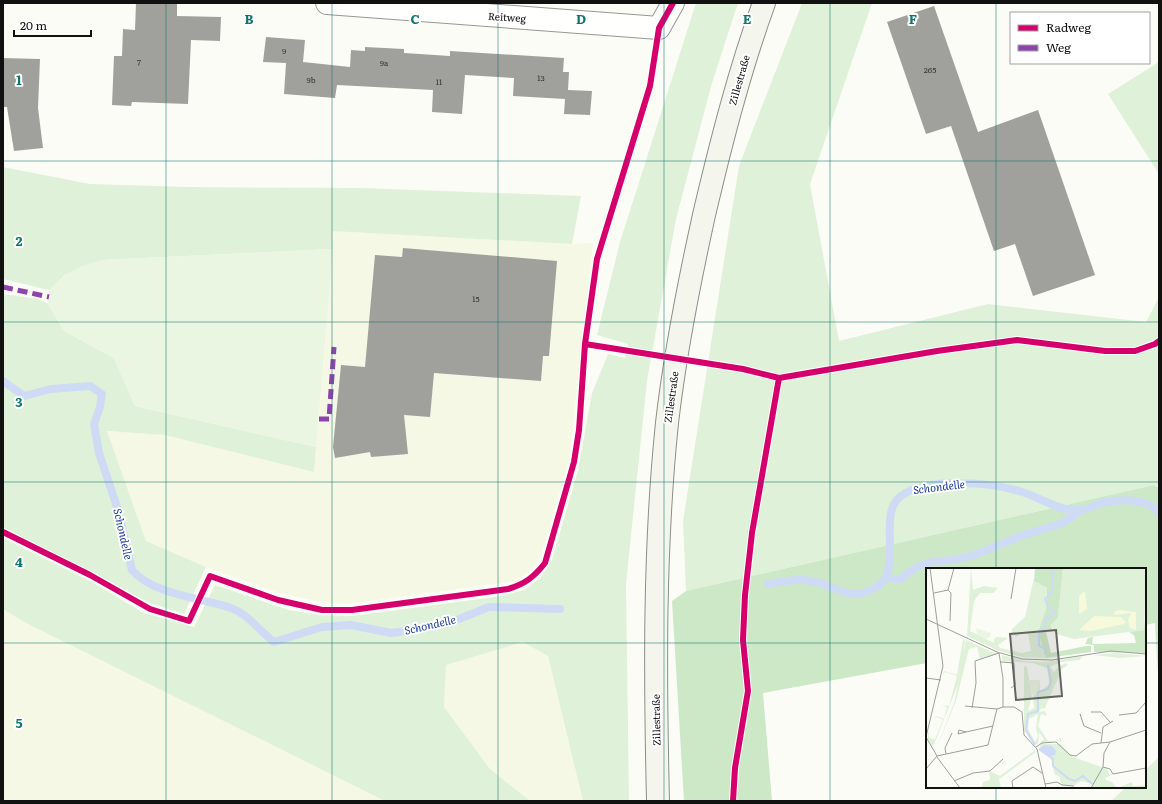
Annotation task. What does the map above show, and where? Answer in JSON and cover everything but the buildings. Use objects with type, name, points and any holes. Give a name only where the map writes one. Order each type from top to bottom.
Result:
[{"type":"main road","name":"Zillestraße","points":[[658,801],[656,584],[667,423],[687,292],[711,184],[742,63],[764,3]]},
{"type":"street","name":"Reitweg","points":[[327,3],[659,28],[673,3]]},
{"type":"green space","points":[[696,3],[738,3],[712,83],[676,219],[647,381],[626,584],[629,801],[583,801],[548,656],[523,642],[446,665],[444,707],[490,769],[530,801],[385,801],[24,622],[3,609],[3,538],[92,582],[144,613],[194,627],[215,585],[289,610],[320,615],[352,616],[502,596],[524,590],[541,577],[552,560],[578,470],[592,393],[608,354],[625,358],[628,344],[597,335],[620,242]]},
{"type":"green space","points":[[802,3],[872,3],[810,184],[839,341],[988,304],[1146,322],[1159,297],[1159,487],[1154,485],[686,591],[683,521],[739,166]]},
{"type":"green space","points":[[1159,62],[1159,174],[1108,94]]},
{"type":"green space","points":[[3,167],[90,184],[188,187],[360,188],[581,196],[572,244],[332,231],[333,249],[102,260],[65,275],[49,290],[3,279]]},
{"type":"green space","points":[[332,231],[572,244],[593,243],[569,461],[540,558],[533,569],[515,581],[347,604],[322,602],[279,593],[206,567],[146,541],[107,431],[165,435],[314,472],[333,249]]},
{"type":"green space","points":[[333,249],[316,447],[135,406],[114,358],[64,331],[48,304],[49,290],[62,278],[73,270],[102,260]]},
{"type":"green space","points":[[3,294],[39,299],[48,304],[64,331],[114,358],[135,406],[316,447],[314,472],[165,435],[107,431],[146,541],[206,567],[184,614],[150,603],[3,527]]},
{"type":"green space","points":[[1154,485],[1159,488],[1159,693],[1155,623],[1146,625],[1146,568],[926,568],[926,663],[763,693],[772,801],[684,801],[672,601],[686,591]]},
{"type":"green space","points":[[3,609],[24,622],[385,801],[3,801]]},
{"type":"green space","points":[[523,642],[548,656],[583,801],[530,801],[490,769],[444,707],[446,665]]},
{"type":"green space","points":[[1159,757],[1159,801],[1111,801],[1125,788],[1146,788],[1146,769]]},
{"type":"waterway","name":"Schondelle","points":[[3,381],[24,396],[51,389],[90,386],[102,394],[100,407],[94,424],[99,453],[118,510],[132,570],[152,585],[164,590],[228,607],[241,613],[274,642],[322,627],[351,625],[391,633],[417,630],[449,623],[489,607],[560,609]]},
{"type":"waterway","name":"Schondelle","points":[[768,584],[792,580],[804,580],[816,582],[850,594],[857,594],[873,589],[883,581],[888,570],[890,558],[890,516],[894,505],[901,496],[912,490],[927,486],[960,483],[994,486],[1029,494],[1057,507],[1072,510],[1085,509],[1099,504],[1124,500],[1147,504],[1154,507],[1159,512]]},
{"type":"waterway","points":[[887,577],[901,579],[910,571],[926,564],[960,559],[976,554],[1021,536],[1060,524],[1074,516],[1080,510]]},
{"type":"marked path","points":[[3,287],[49,297]]},
{"type":"marked path","points":[[319,419],[329,419],[334,347]]},
{"type":"cycle path","points":[[3,532],[90,575],[150,609],[189,621],[210,576],[278,600],[322,610],[352,610],[508,589],[529,579],[545,563],[574,462],[579,430],[585,344],[597,259],[650,86],[659,28],[673,3]]},
{"type":"cycle path","points":[[585,344],[743,369],[779,378],[937,351],[1017,340],[1105,351],[1135,351],[1155,344],[1159,341]]},
{"type":"cycle path","points":[[733,801],[735,768],[748,691],[743,640],[745,595],[752,533],[779,378]]}]
